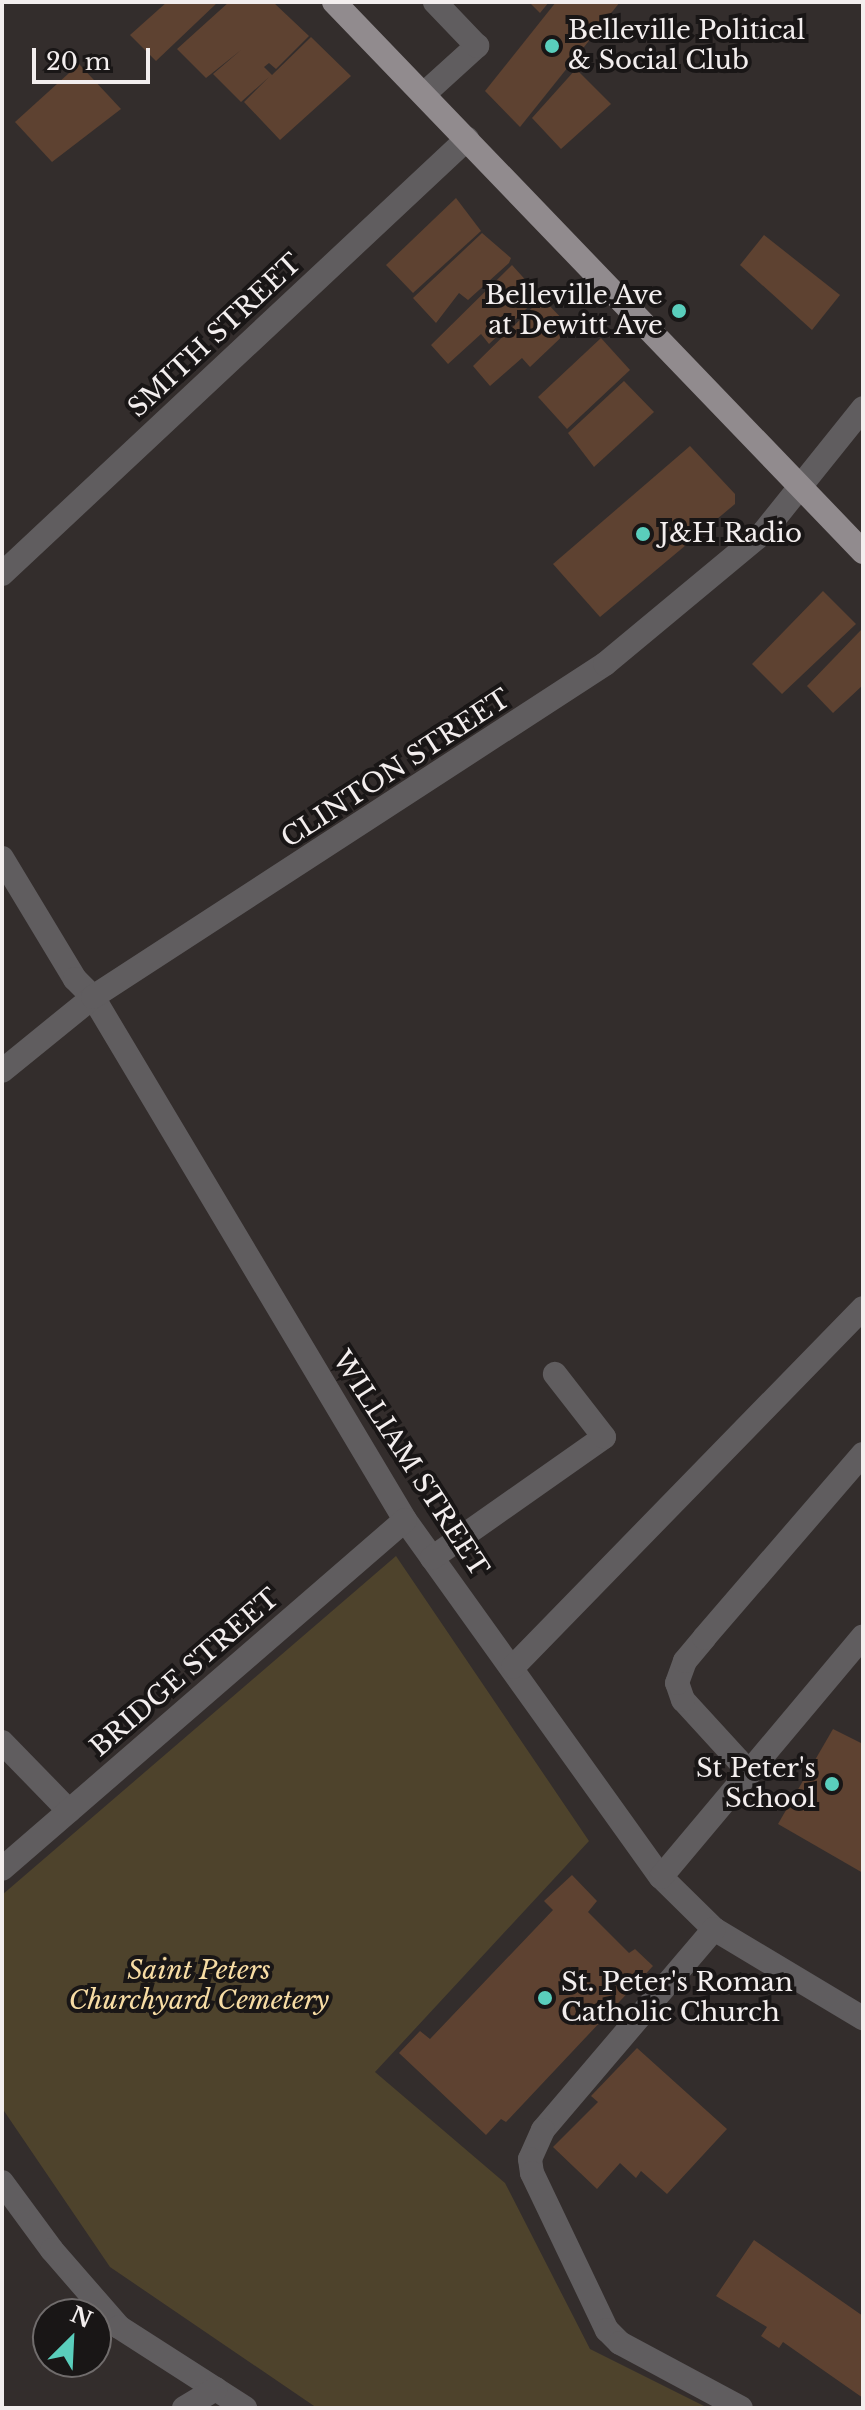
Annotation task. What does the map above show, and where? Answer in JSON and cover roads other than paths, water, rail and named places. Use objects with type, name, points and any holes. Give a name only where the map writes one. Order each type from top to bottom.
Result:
[{"type":"main road","points":[[334,2],[863,552]]},
{"type":"street","points":[[424,94],[477,46],[435,2]]},
{"type":"street","name":"SMITH STREET","points":[[2,574],[467,139]]},
{"type":"street","name":"CLINTON STREET","points":[[2,1071],[93,997],[605,664],[763,533],[863,408]]},
{"type":"street","name":"WILLIAM STREET","points":[[2,858],[75,979],[93,997],[405,1520],[661,1877],[714,1929],[863,2018]]},
{"type":"street","points":[[513,1667],[863,1308]]},
{"type":"street","points":[[432,1558],[604,1437],[555,1374]]},
{"type":"street","points":[[750,1773],[683,1700],[677,1683],[685,1661],[863,1454]]},
{"type":"street","name":"BRIDGE STREET","points":[[2,1869],[405,1520]]},
{"type":"street","points":[[661,1877],[863,1636]]},
{"type":"street","points":[[2,1742],[69,1811]]},
{"type":"street","points":[[714,1929],[543,2130],[530,2159],[532,2173],[607,2330],[620,2343],[741,2408]]},
{"type":"street","points":[[2,2182],[119,2327],[245,2408]]},
{"type":"street","points":[[184,2408],[216,2389]]},
{"type":"place","name":"Belleville Political & Social Club","points":[[552,46]]},
{"type":"place","name":"Belleville Ave at Dewitt Ave","points":[[679,311]]},
{"type":"place","name":"J&H Radio","points":[[643,534]]},
{"type":"place","name":"St Peter's School","points":[[832,1784]]},
{"type":"place","name":"St. Peter's Roman Catholic Church","points":[[545,1998]]},
{"type":"park label","name":"Saint Peters Churchyard Cemetery","points":[[199,1986]]}]
